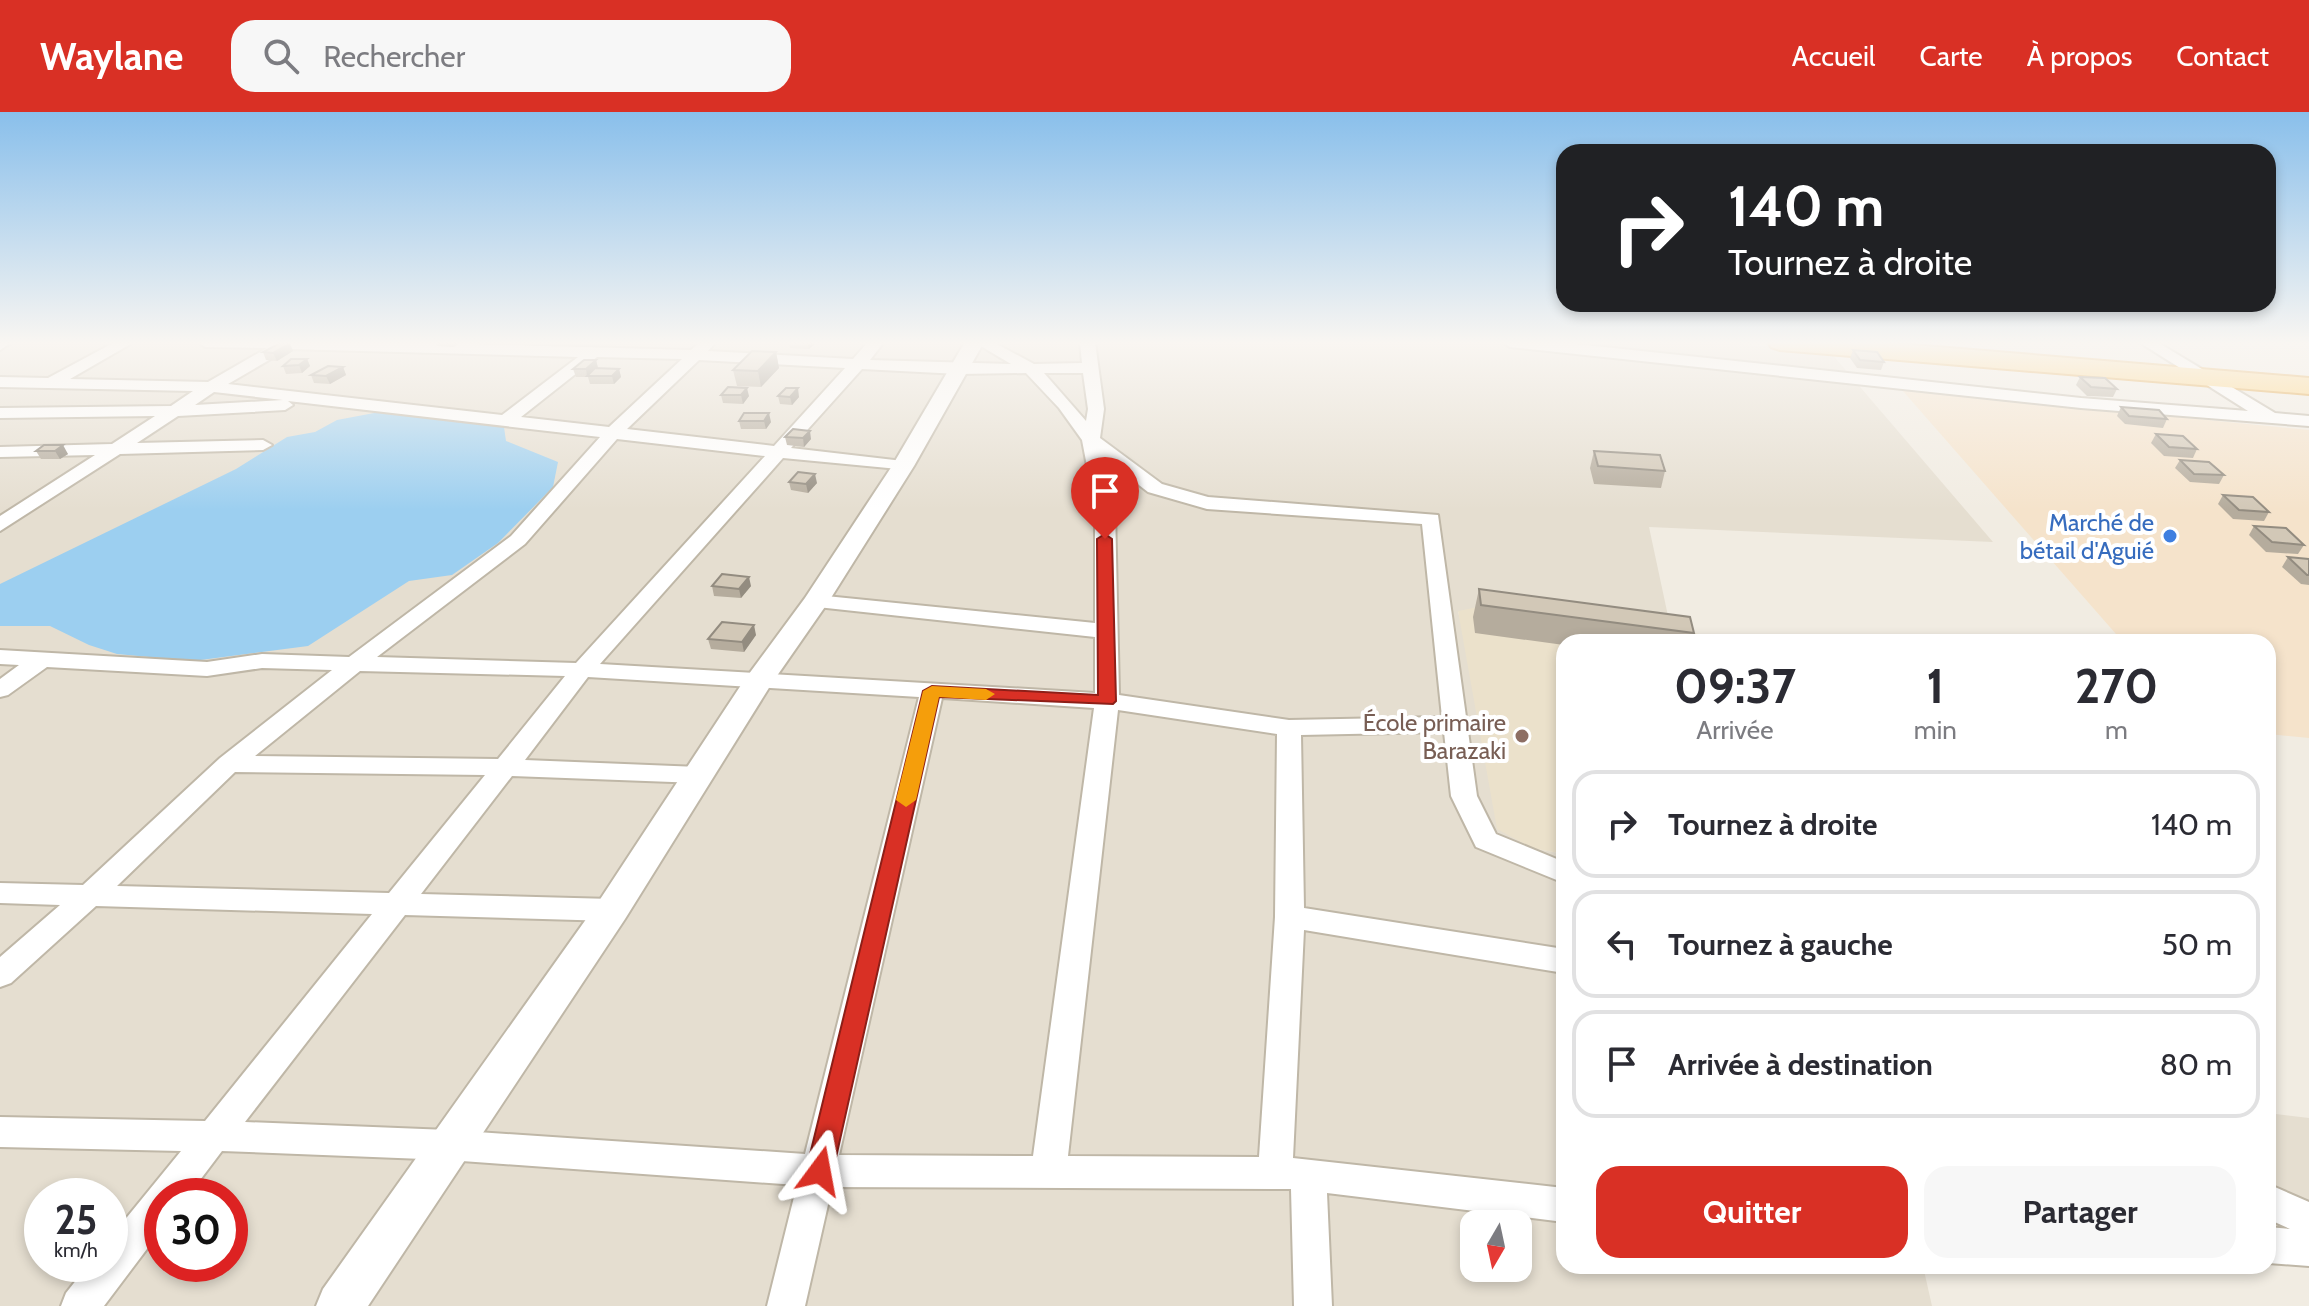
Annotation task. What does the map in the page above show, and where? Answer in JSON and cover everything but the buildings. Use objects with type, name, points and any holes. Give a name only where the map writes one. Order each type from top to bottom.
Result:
[{"type":"street","points":[[26,398],[0,413],[270,408],[319,399]]},
{"type":"street","points":[[0,525],[194,398]]},
{"type":"street","points":[[307,398],[903,466]]},
{"type":"street","points":[[508,419],[535,398]]},
{"type":"street","points":[[0,975],[229,764],[518,540],[612,434],[650,398]]},
{"type":"street","points":[[180,1178],[582,670],[826,398]]},
{"type":"street","points":[[340,1306],[612,910],[758,682],[816,601],[944,398]]},
{"type":"street","points":[[1059,398],[1091,440],[1155,488],[1207,503],[1431,519],[1464,796],[1486,840],[1556,870]]},
{"type":"street","points":[[1049,1170],[1107,701],[1105,508],[1091,440],[1096,409],[1094,398]]},
{"type":"street","points":[[2032,398],[2309,421]]},
{"type":"street","points":[[2239,398],[2271,418]]},
{"type":"street","points":[[0,452],[263,445]]},
{"type":"street","points":[[816,601],[1105,631]]},
{"type":"street","points":[[0,657],[207,669],[262,661],[582,670],[1107,701],[1289,728],[1454,724]]},
{"type":"street","points":[[0,690],[41,660]]},
{"type":"street","points":[[786,1306],[932,691]]},
{"type":"street","points":[[1289,728],[1292,1174],[1313,1306]]},
{"type":"street","points":[[229,764],[503,767],[699,775]]},
{"type":"street","points":[[0,893],[612,910]]},
{"type":"street","points":[[1290,917],[1556,960]]},
{"type":"street","points":[[0,1132],[448,1145],[820,1171],[1049,1170],[1292,1174],[1556,1204]]},
{"type":"street","points":[[2276,1205],[2309,1220]]},
{"type":"street","points":[[80,1306],[144,1224]]},
{"type":"street","points":[[2276,1246],[2309,1248]]},
{"type":"shaded area","points":[[0,398],[1869,398],[1993,542],[1649,527],[1671,630],[1515,600],[1458,612],[1532,848],[1556,852],[1556,1274],[1925,1274],[1932,1306],[0,1306]]},
{"type":"shaded area","name":"Marché de bétail d'Aguié","points":[[1909,398],[1981,398],[2309,430],[2309,738],[2276,735],[2276,634],[2116,634]]},
{"type":"shaded area","name":"École primaire Barazaki","points":[[1515,600],[1699,634],[1556,634],[1556,852],[1532,848],[1497,829],[1458,611]]},
{"type":"shaded area","points":[[2276,1114],[2309,1118],[2309,1256],[2276,1255]]},
{"type":"water","points":[[390,410],[504,427],[506,441],[558,462],[553,487],[498,543],[452,575],[409,581],[308,646],[193,661],[117,654],[89,645],[50,626],[0,626],[0,584],[236,469],[287,437],[315,432],[337,420]]},
{"type":"slow traffic","points":[[906,800],[932,691],[986,694]]},
{"type":"place","name":"Marché de bétail d'Aguié","points":[[2170,536]]},
{"type":"place","name":"École primaire Barazaki","points":[[1522,736]]},
{"type":"route","points":[[820,1171],[932,691],[1107,701],[1105,539]]}]
